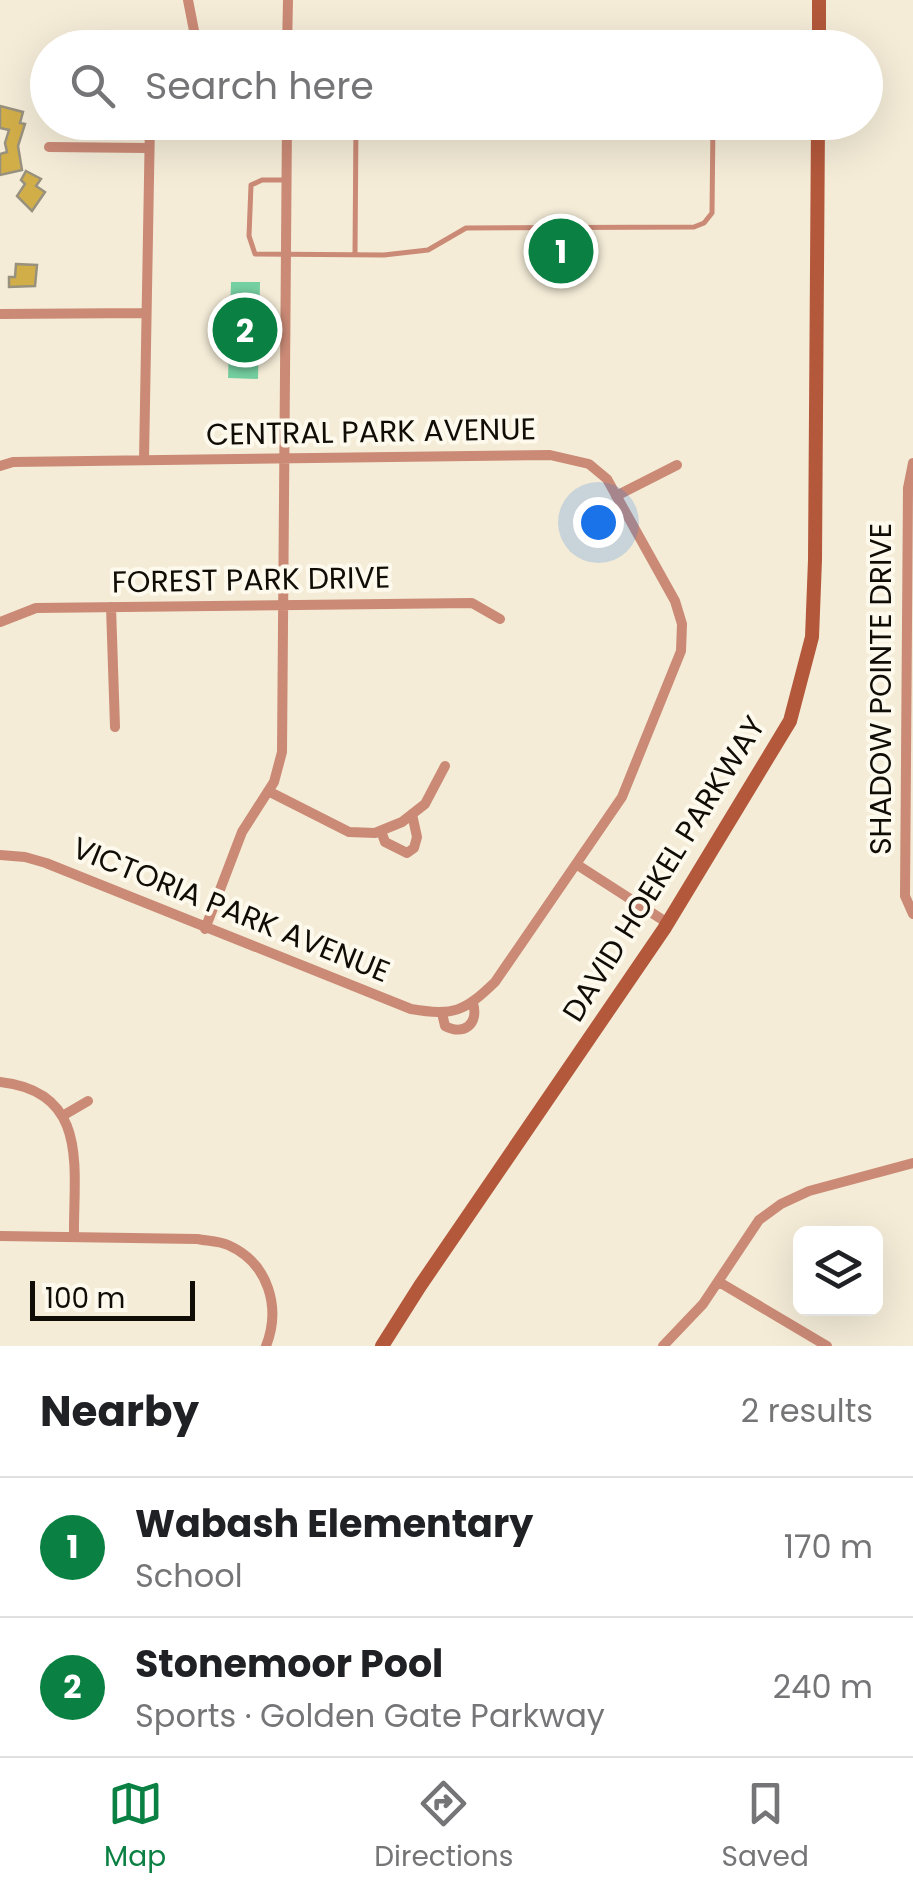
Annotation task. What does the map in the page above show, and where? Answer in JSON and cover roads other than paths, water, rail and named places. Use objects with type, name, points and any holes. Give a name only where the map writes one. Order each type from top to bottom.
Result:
[{"type":"main road","points":[[819,0],[819,30]]},
{"type":"main road","name":"DAVID HOEKEL PARKWAY","points":[[382,1346],[666,922],[790,720],[812,637],[816,560],[818,140]]},
{"type":"street","points":[[188,0],[193,30]]},
{"type":"street","points":[[288,0],[288,30]]},
{"type":"street","points":[[144,460],[148,140]]},
{"type":"street","points":[[205,929],[242,832],[274,782],[282,752],[287,140]]},
{"type":"street","points":[[49,147],[147,148]]},
{"type":"street","points":[[0,314],[146,312]]},
{"type":"street","name":"CENTRAL PARK AVENUE","points":[[0,466],[13,462],[550,454],[589,464],[607,480],[675,602],[682,624],[681,651],[622,797],[576,864]]},
{"type":"street","name":"SHADOW POINTE DRIVE","points":[[913,463],[908,488],[905,876],[905,896],[913,914]]},
{"type":"street","points":[[616,496],[677,465]]},
{"type":"street","name":"FOREST PARK DRIVE","points":[[0,622],[36,608],[472,603],[500,619]]},
{"type":"street","points":[[111,607],[115,727]]},
{"type":"street","points":[[268,791],[349,832],[381,831],[424,804],[445,766]]},
{"type":"street","points":[[381,831],[385,842],[406,853],[414,848],[417,837],[412,814]]},
{"type":"street","name":"VICTORIA PARK AVENUE","points":[[0,855],[46,864],[411,1009],[442,1013],[444,1026],[464,1030],[473,1024],[473,1003],[495,982],[576,864]]},
{"type":"street","points":[[576,864],[666,922]]},
{"type":"street","points":[[442,1013],[455,1012],[473,1003]]},
{"type":"street","points":[[0,1082],[19,1084],[42,1095],[64,1115],[72,1135],[74,1237]]},
{"type":"street","points":[[64,1115],[88,1101]]},
{"type":"street","points":[[663,1346],[704,1304],[758,1220],[809,1190],[913,1162]]},
{"type":"street","points":[[0,1236],[197,1239],[228,1244],[264,1278],[274,1302],[272,1331],[266,1346]]},
{"type":"street","points":[[719,1282],[827,1346]]},
{"type":"lane","points":[[356,140],[356,255]]},
{"type":"lane","points":[[286,180],[262,180],[250,185],[248,236],[255,254],[356,255],[428,250],[466,228],[694,227],[712,213],[713,140]]},
{"type":"place","name":"Wabash Elementary","points":[[561,251]]},
{"type":"place","name":"Stonemoor Pool","points":[[245,330]]}]
